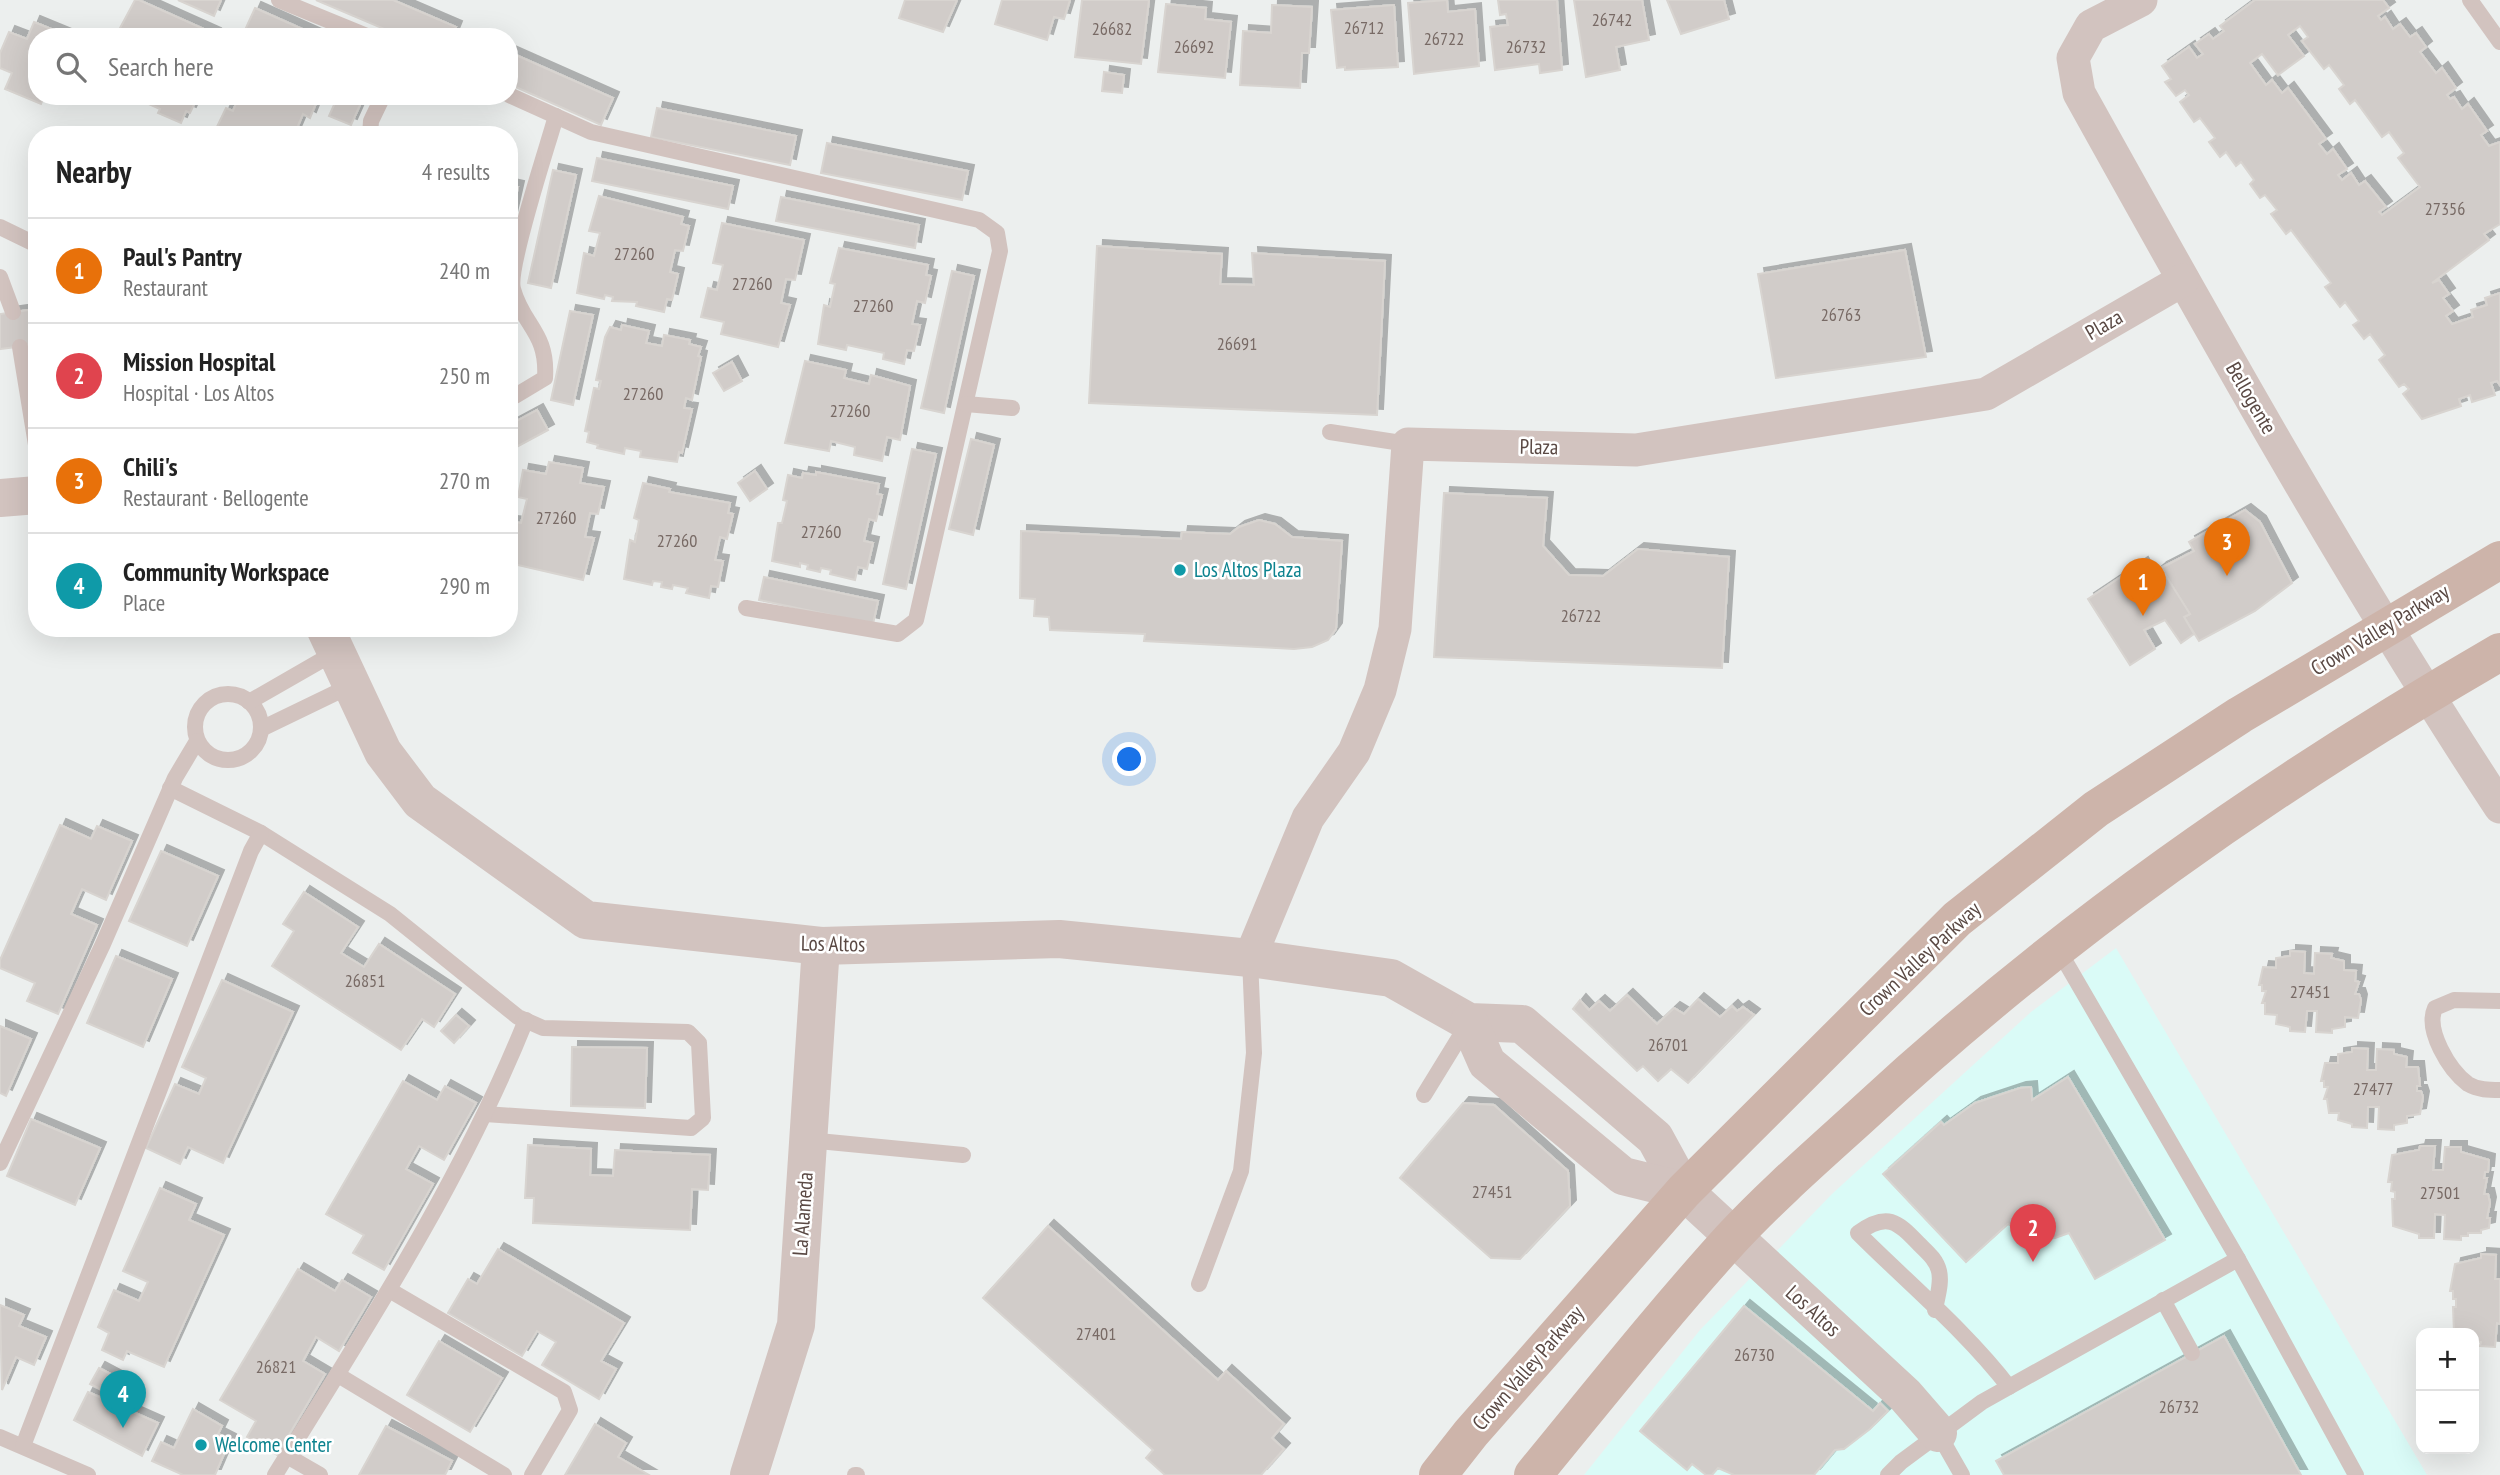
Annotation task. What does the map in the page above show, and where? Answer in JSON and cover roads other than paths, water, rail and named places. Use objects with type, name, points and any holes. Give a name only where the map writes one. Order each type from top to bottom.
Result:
[{"type":"main road","name":"Crown Valley Parkway","points":[[1438,1475],[1480,1423],[1684,1191],[1957,919],[2096,809],[2240,715],[2500,560]]},
{"type":"main road","points":[[1533,1475],[1733,1237],[1906,1074],[1992,998],[2205,836],[2426,695],[2500,652]]},
{"type":"street","name":"Bellogente","points":[[2141,0],[2091,26],[2073,58],[2079,93],[2183,280],[2384,627],[2500,807]]},
{"type":"street","name":"Plaza","points":[[1408,444],[1636,450],[1986,394],[2183,280]]},
{"type":"street","points":[[1250,958],[1308,818],[1354,752],[1380,690],[1395,629],[1408,444]]},
{"type":"street","points":[[0,498],[28,496]]},
{"type":"street","name":"Los Altos","points":[[338,655],[383,752],[420,801],[586,920],[821,946],[1059,939],[1250,958],[1391,978],[1469,1022],[1522,1024],[1655,1138],[1684,1191],[1905,1395],[1938,1433]]},
{"type":"street","name":"La Alameda","points":[[749,1475],[796,1325],[821,946]]},
{"type":"street","name":"Los Altos","points":[[1469,1022],[1487,1063],[1623,1176],[1684,1191]]},
{"type":"lane","points":[[279,0],[347,28]]},
{"type":"lane","points":[[2470,0],[2500,42]]},
{"type":"lane","points":[[518,99],[605,136],[979,220],[997,233],[1000,251],[916,620],[898,634],[746,608]]},
{"type":"lane","points":[[371,126],[379,105]]},
{"type":"lane","points":[[518,249],[556,116]]},
{"type":"lane","points":[[0,227],[28,240]]},
{"type":"lane","points":[[0,277],[13,312]]},
{"type":"lane","points":[[518,300],[546,354],[544,378],[518,394]]},
{"type":"lane","points":[[20,347],[28,373]]},
{"type":"lane","points":[[965,404],[1012,408]]},
{"type":"lane","points":[[1330,432],[1408,444]]},
{"type":"lane","points":[[249,702],[338,655]]},
{"type":"lane","points":[[261,729],[338,655]]},
{"type":"lane","points":[[227,693],[243,697],[255,707],[261,729],[260,738],[251,752],[237,760],[221,761],[206,753],[197,741],[194,724],[199,709],[211,698],[227,693]]},
{"type":"lane","points":[[0,1163],[103,944],[170,788],[197,741]]},
{"type":"lane","points":[[170,788],[261,833],[390,914],[518,1017],[543,1028],[688,1032],[699,1043],[703,1118],[691,1128],[485,1114]]},
{"type":"lane","points":[[23,1446],[251,851],[261,833]]},
{"type":"lane","points":[[2057,947],[2238,1259],[2356,1475]]},
{"type":"lane","points":[[1199,1284],[1241,1171],[1254,1053],[1250,958]]},
{"type":"lane","points":[[2500,1001],[2454,1000],[2434,1008],[2431,1016],[2432,1029],[2458,1074],[2481,1090],[2500,1090]]},
{"type":"lane","points":[[275,1475],[391,1291],[485,1114],[526,1020]]},
{"type":"lane","points":[[1424,1095],[1469,1022]]},
{"type":"lane","points":[[808,1140],[963,1155]]},
{"type":"lane","points":[[1934,1310],[1939,1289],[1938,1268],[1900,1225],[1883,1221],[1871,1223],[1858,1233],[1934,1310],[1994,1368],[2008,1387]]},
{"type":"lane","points":[[1888,1475],[1938,1433],[2008,1387],[2238,1259]]},
{"type":"lane","points":[[391,1291],[564,1392],[570,1410],[531,1475]]},
{"type":"lane","points":[[2163,1300],[2192,1353]]},
{"type":"lane","points":[[338,1375],[504,1475]]},
{"type":"lane","points":[[1938,1433],[1962,1475]]},
{"type":"lane","points":[[0,1437],[88,1475]]},
{"type":"lane","points":[[287,1456],[320,1475]]},
{"type":"place","name":"Los Altos Plaza","points":[[1180,570]]},
{"type":"place","name":"Chili's","points":[[2227,576]]},
{"type":"place","name":"Paul's Pantry","points":[[2143,616]]},
{"type":"place","name":"Mission Hospital","points":[[2033,1262]]},
{"type":"place","name":"Community Workspace","points":[[123,1428]]},
{"type":"place","name":"Welcome Center","points":[[201,1445]]}]
